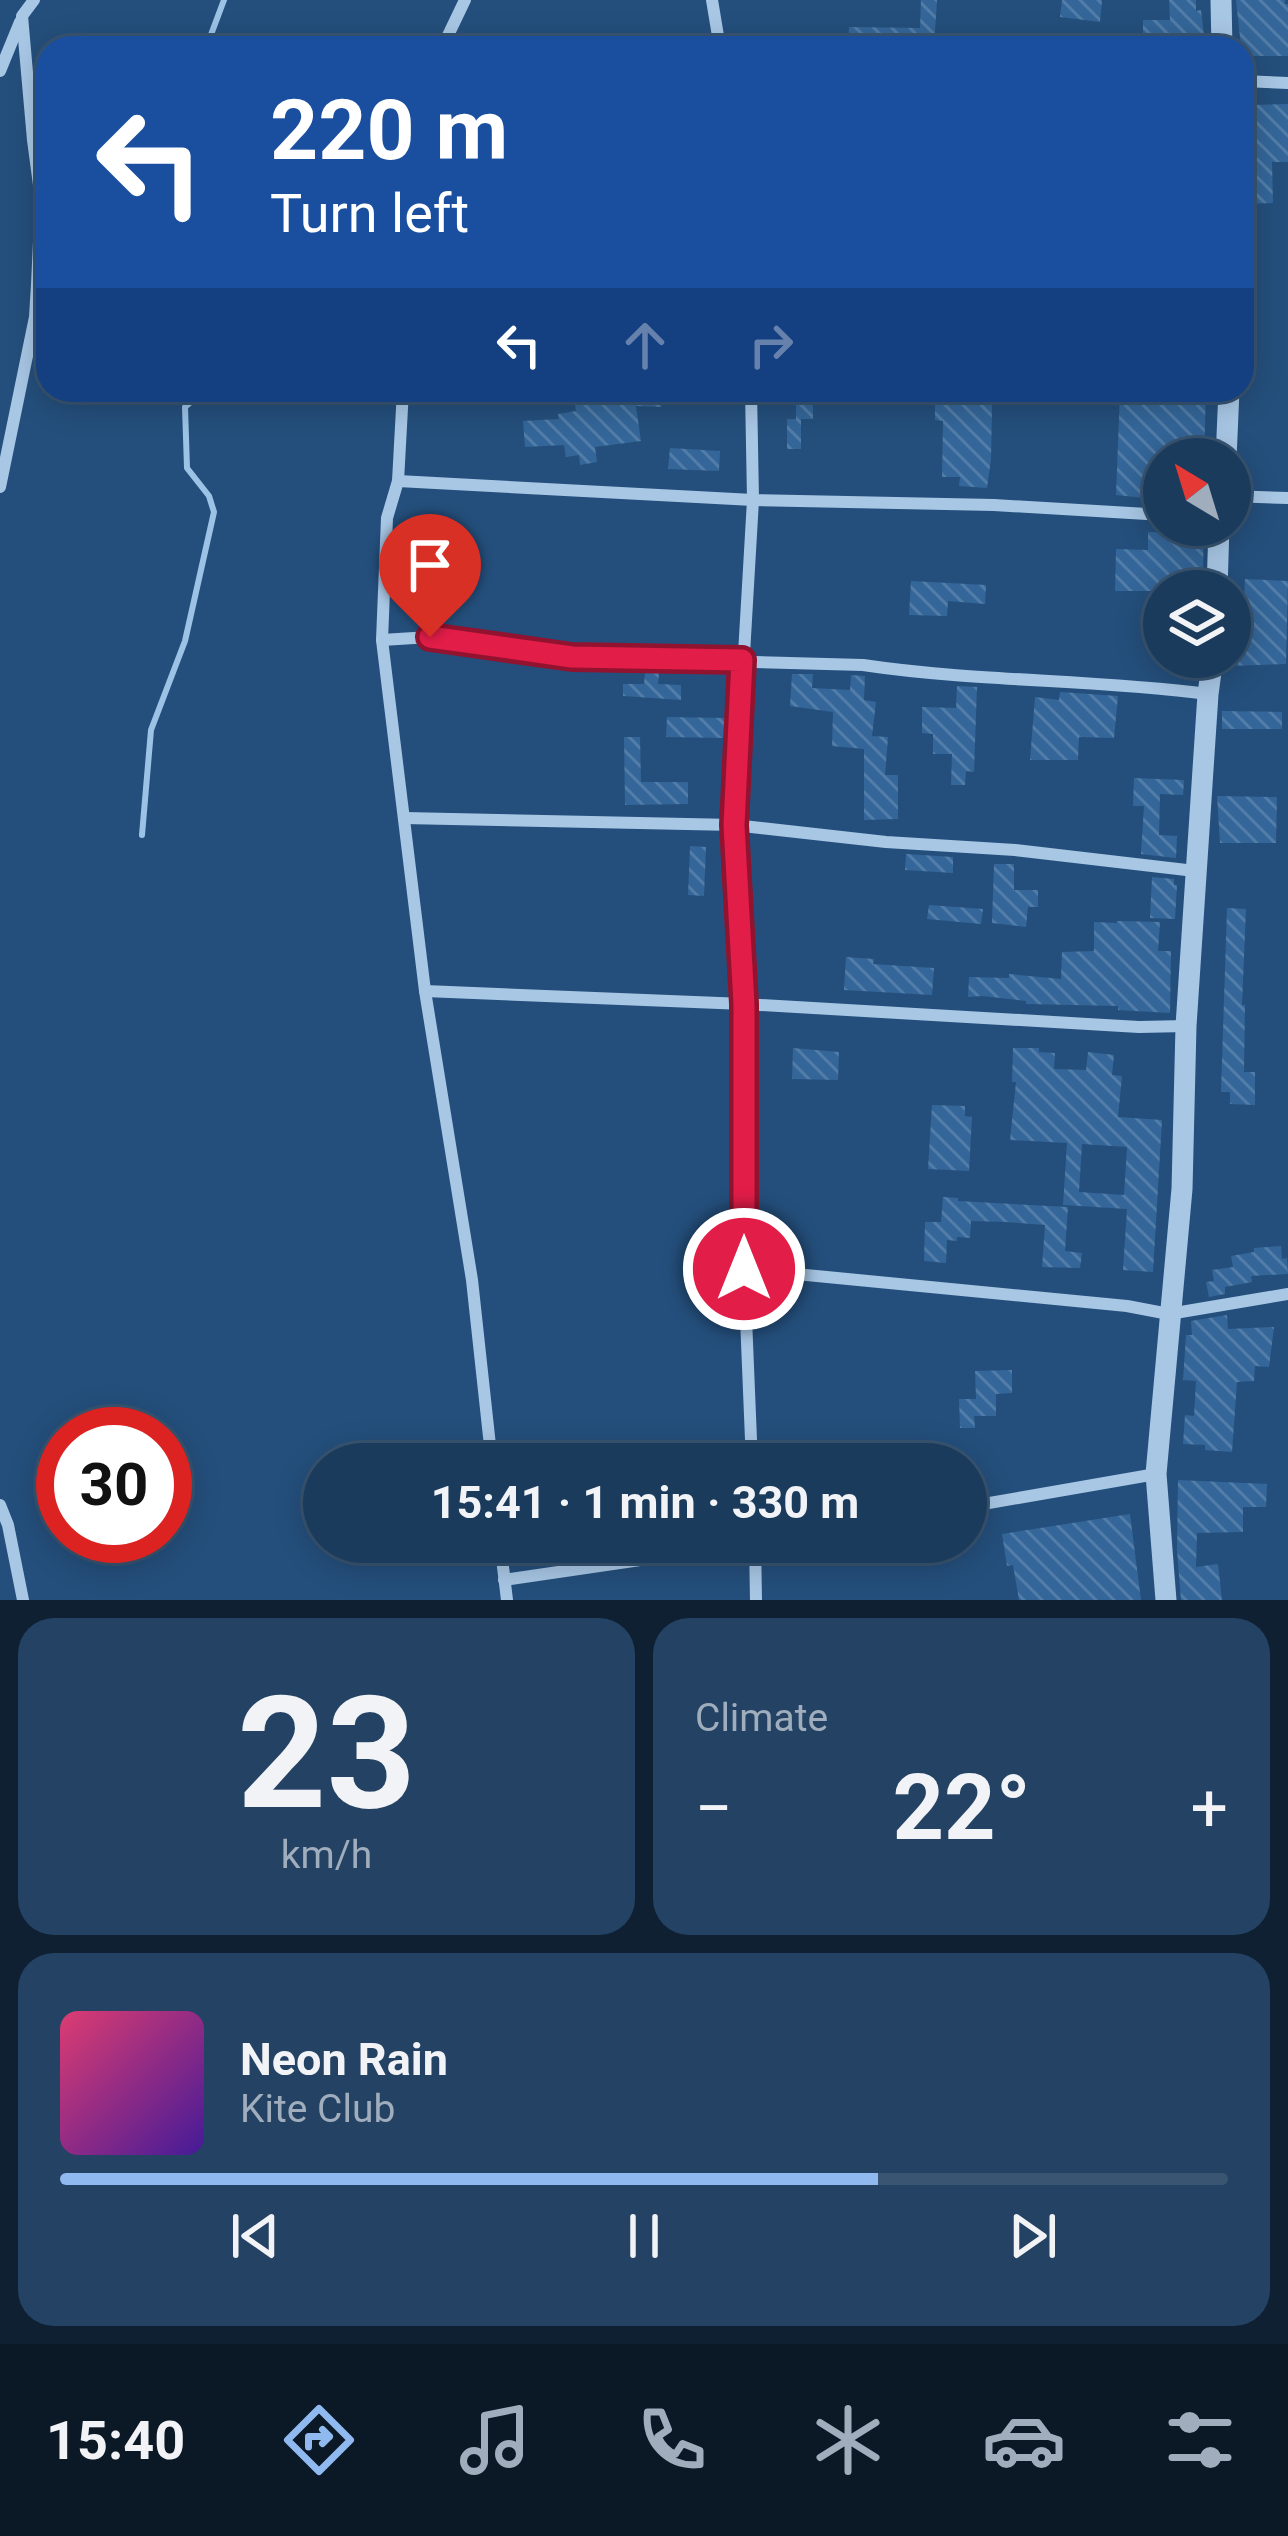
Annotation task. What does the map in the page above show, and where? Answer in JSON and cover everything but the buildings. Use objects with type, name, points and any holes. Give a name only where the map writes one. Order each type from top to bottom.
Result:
[{"type":"street","points":[[0,70],[22,16],[34,0]]},
{"type":"street","points":[[448,36],[465,0]]},
{"type":"street","points":[[712,0],[718,36]]},
{"type":"street","points":[[1221,0],[1222,36]]},
{"type":"street","points":[[22,16],[36,162]]},
{"type":"street","points":[[1254,81],[1288,82]]},
{"type":"street","points":[[0,487],[36,300]]},
{"type":"street","points":[[403,402],[398,481],[387,518],[382,640],[425,991],[472,1280],[489,1443]]},
{"type":"street","points":[[751,402],[753,500],[734,825],[744,1004],[744,1269],[751,1443]]},
{"type":"street","points":[[1227,438],[1228,402]]},
{"type":"street","points":[[398,481],[1143,514]]},
{"type":"street","points":[[1251,497],[1288,498]]},
{"type":"street","points":[[382,640],[430,637],[572,657],[863,665],[1208,694]]},
{"type":"street","points":[[1166,1600],[1156,1474],[1182,1189],[1186,1026],[1211,678]]},
{"type":"street","points":[[404,818],[734,825],[1195,871]]},
{"type":"street","points":[[425,991],[1186,1026]]},
{"type":"street","points":[[744,1269],[1169,1314],[1288,1294]]},
{"type":"street","points":[[987,1503],[1156,1474]]},
{"type":"street","points":[[0,1505],[23,1600]]},
{"type":"street","points":[[502,1563],[507,1600]]},
{"type":"street","points":[[504,1580],[618,1563]]},
{"type":"street","points":[[756,1600],[757,1563]]},
{"type":"waterway","points":[[210,36],[224,0]]},
{"type":"waterway","points":[[142,835],[151,730],[185,641],[214,512],[209,496],[187,468],[185,407],[191,402]]},
{"type":"route","points":[[430,637],[572,657],[742,660],[734,825],[744,1004],[744,1269]]}]
